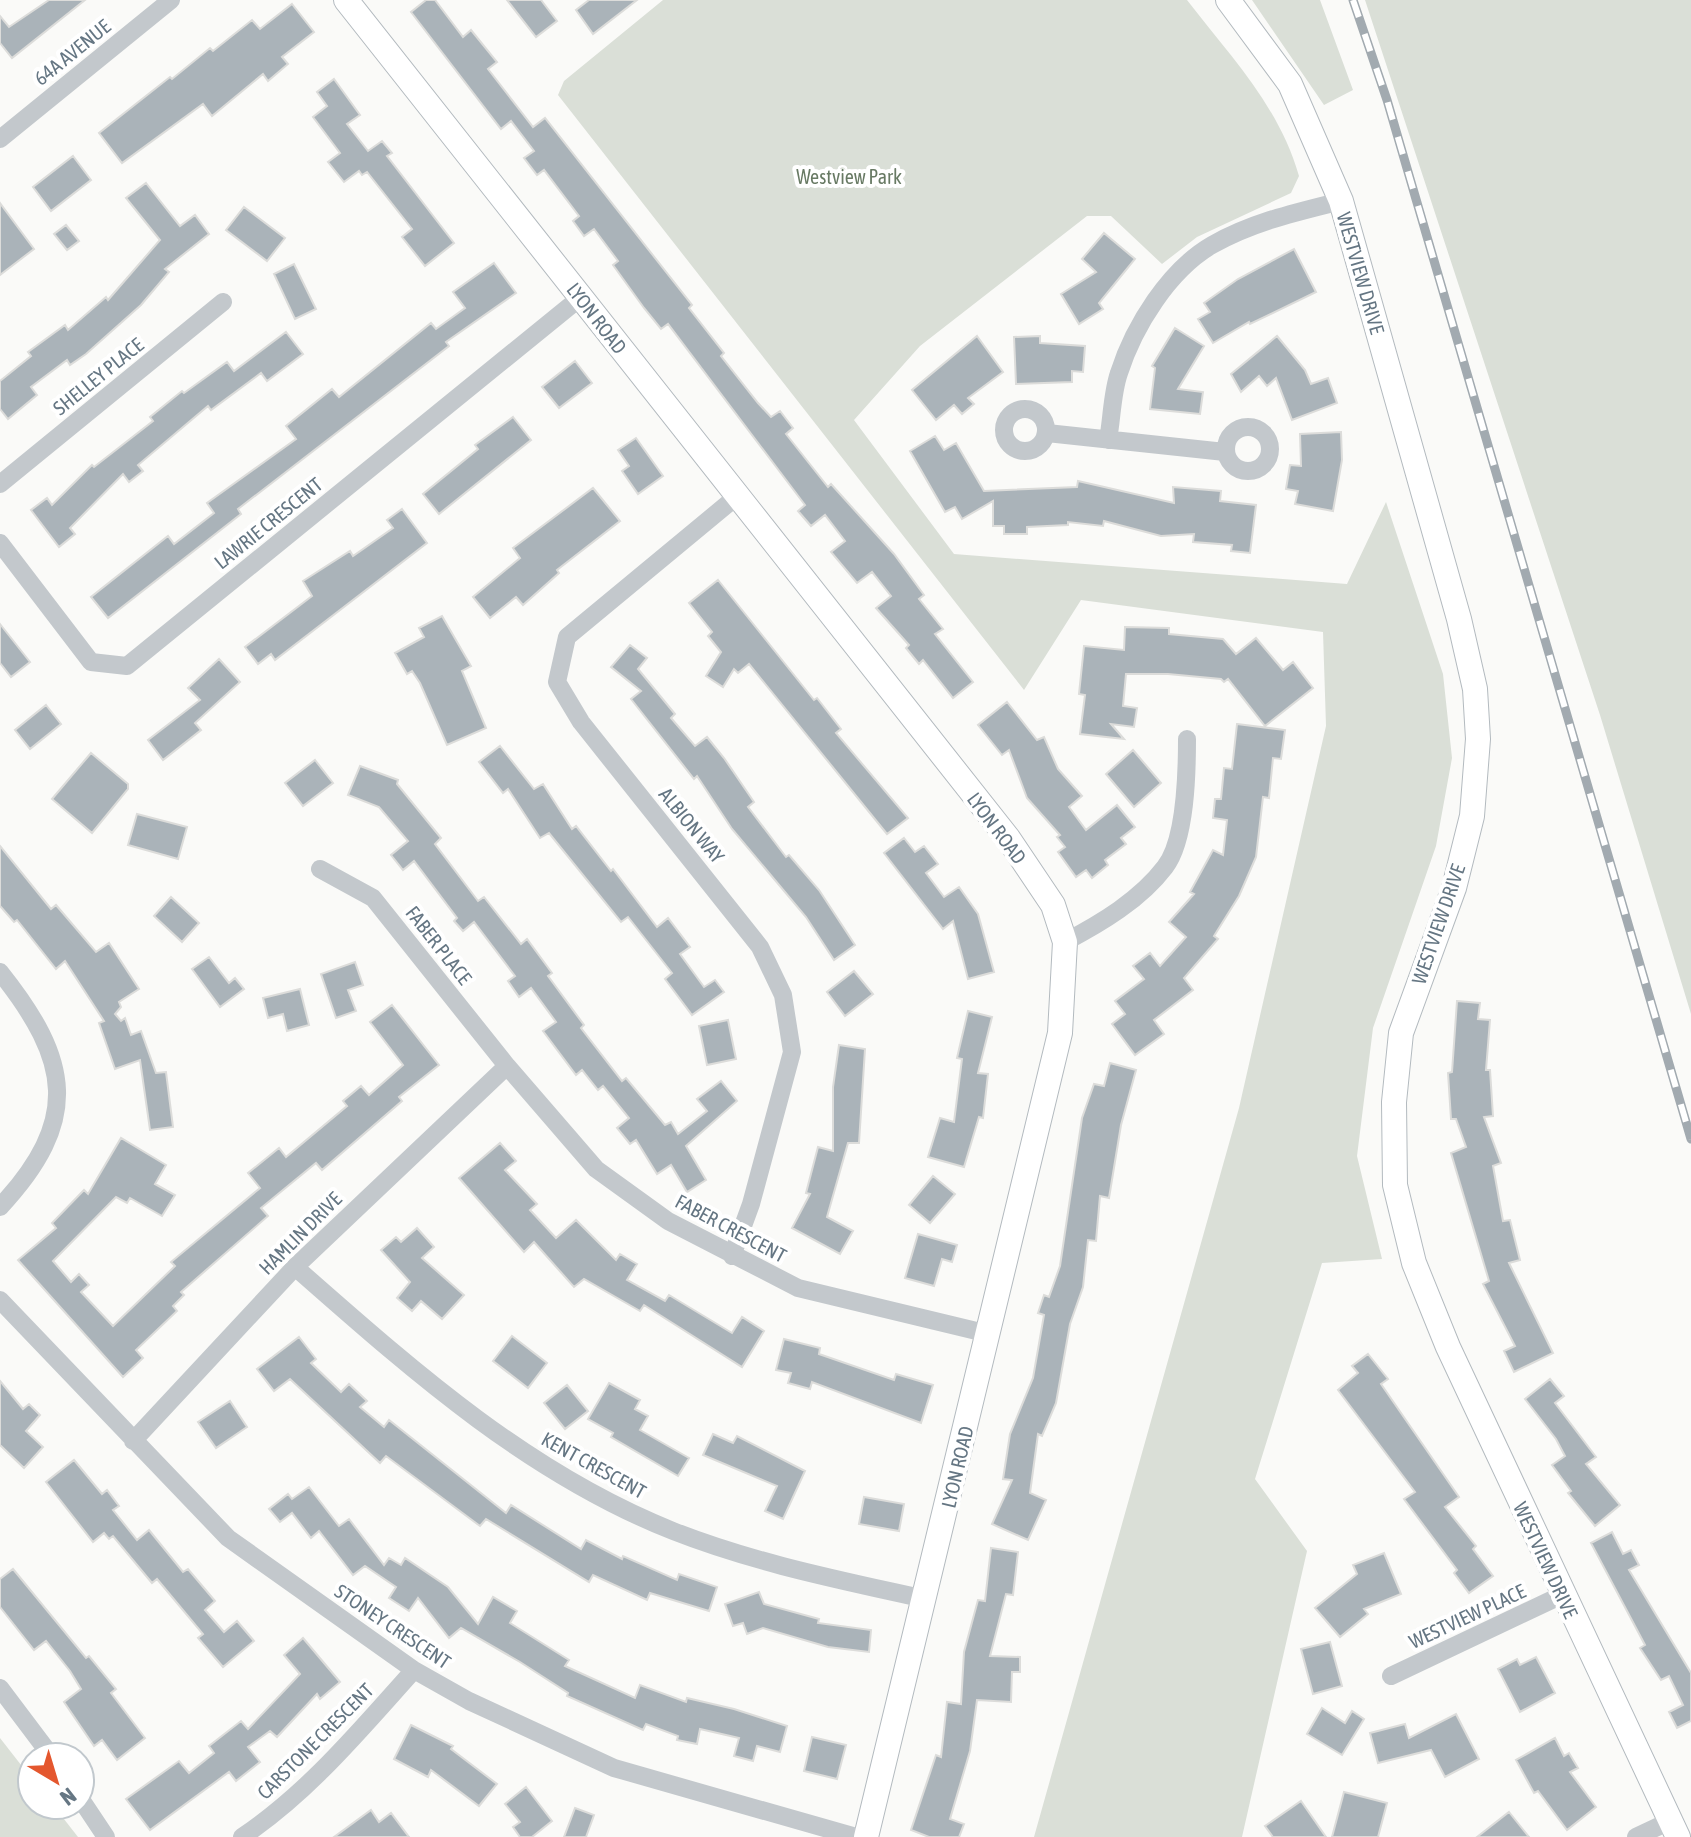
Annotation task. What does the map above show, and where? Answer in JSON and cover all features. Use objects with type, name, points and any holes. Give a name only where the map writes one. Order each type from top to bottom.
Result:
[{"type":"street","name":"64A AVENUE","points":[[0,139],[171,0]]},
{"type":"street","name":"LYON ROAD","points":[[346,0],[1008,838],[1053,905],[1065,942],[1060,1033],[866,1837]]},
{"type":"street","name":"WESTVIEW DRIVE","points":[[1228,0],[1290,84],[1341,201],[1459,619],[1475,689],[1478,739],[1472,816],[1454,888],[1401,1033],[1394,1102],[1395,1185],[1414,1263],[1562,1595],[1674,1829]]},
{"type":"street","points":[[1108,440],[1118,374],[1141,322],[1171,282],[1211,245],[1274,217],[1341,201]]},
{"type":"street","name":"LAWRIE CRESCENT","points":[[0,543],[91,662],[127,666],[581,297]]},
{"type":"street","name":"SHELLEY PLACE","points":[[0,484],[223,302]]},
{"type":"street","points":[[1047,433],[1225,452]]},
{"type":"street","name":"ALBION WAY","points":[[732,1256],[751,1204],[792,1052],[783,995],[760,947],[581,722],[557,682],[567,637],[736,497]]},
{"type":"street","points":[[1065,942],[1117,912],[1167,865],[1187,801],[1187,739]]},
{"type":"street","name":"FABER PLACE","points":[[320,869],[373,898],[507,1066]]},
{"type":"street","points":[[0,972],[25,1003],[50,1049],[59,1085],[54,1124],[31,1174],[0,1207]]},
{"type":"street","name":"FABER CRESCENT","points":[[507,1066],[596,1169],[668,1221],[798,1288],[989,1334]]},
{"type":"street","name":"HAMLIN DRIVE","points":[[133,1441],[295,1267],[507,1066]]},
{"type":"street","name":"KENT CRESCENT","points":[[295,1267],[404,1363],[489,1429],[583,1488],[672,1531],[785,1568],[925,1599]]},
{"type":"street","name":"STONEY CRESCENT","points":[[0,1300],[228,1538],[414,1670],[469,1701],[614,1768],[856,1837]]},
{"type":"street","name":"WESTVIEW PLACE","points":[[1391,1676],[1562,1595]]},
{"type":"street","name":"CARSTONE CRESCENT","points":[[242,1837],[313,1780],[374,1718],[414,1670]]},
{"type":"street","points":[[0,1688],[40,1741]]},
{"type":"street","points":[[1636,1837],[1674,1829]]},
{"type":"green space","name":"Westview Park","points":[[663,0],[1187,0],[1266,105],[1279,127],[1299,176],[1291,193],[1197,237],[1162,264],[1111,216],[1087,216],[920,346],[854,420],[954,554],[1347,584],[1386,502],[1443,674],[1452,758],[1436,846],[1373,1028],[1357,1156],[1382,1259],[1322,1263],[1255,1479],[1307,1551],[1242,1837],[1034,1837],[1239,1108],[1326,726],[1323,632],[1081,600],[1024,690],[558,95],[564,81]]},
{"type":"green space","points":[[1252,0],[1320,0],[1353,90],[1324,105]]},
{"type":"green space","points":[[1365,0],[1691,0],[1691,1014],[1600,715]]},
{"type":"green space","points":[[0,1738],[16,1758],[16,1821],[66,1821],[78,1837],[0,1837]]},
{"type":"building","points":[[49,0],[85,0],[12,58],[0,43],[0,16],[9,27]]},
{"type":"building","points":[[426,0],[435,0],[463,37],[471,30],[497,62],[488,69],[533,127],[545,118],[692,305],[689,308],[724,353],[721,356],[758,403],[771,417],[780,411],[793,428],[786,434],[828,487],[831,484],[894,554],[924,595],[919,599],[943,629],[935,634],[973,682],[953,698],[923,660],[919,664],[906,648],[909,645],[876,608],[891,596],[872,572],[857,583],[831,552],[845,541],[825,515],[811,526],[798,511],[805,505],[668,324],[661,329],[613,265],[618,261],[594,229],[584,236],[573,221],[579,216],[544,170],[537,175],[524,158],[534,151],[511,121],[501,129],[411,12]]},
{"type":"building","points":[[507,0],[541,0],[557,21],[536,37]]},
{"type":"building","points":[[589,0],[637,0],[593,34],[576,10]]},
{"type":"building","points":[[292,4],[314,32],[282,57],[288,64],[268,81],[263,74],[212,116],[203,104],[122,163],[99,133],[210,48],[213,51],[252,20],[260,29]]},
{"type":"building","points":[[334,79],[360,115],[347,124],[368,151],[382,141],[392,153],[387,156],[454,243],[425,266],[402,237],[412,229],[367,172],[362,175],[359,171],[344,182],[328,162],[340,153],[313,117],[327,106],[317,92]]},
{"type":"building","points":[[73,156],[91,180],[51,211],[33,187]]},
{"type":"building","points":[[146,183],[180,226],[195,215],[209,234],[165,269],[169,272],[141,305],[86,354],[70,365],[67,360],[31,387],[37,395],[8,419],[0,409],[0,381],[31,356],[28,352],[65,325],[68,330],[106,297],[108,300],[160,240],[126,198]]},
{"type":"building","points":[[0,203],[34,249],[0,275]]},
{"type":"building","points":[[244,207],[285,238],[267,261],[226,230]]},
{"type":"building","points":[[66,225],[79,241],[67,250],[54,234]]},
{"type":"building","points":[[1104,233],[1135,259],[1099,303],[1103,309],[1079,324],[1061,294],[1096,272],[1082,259]]},
{"type":"building","points":[[1294,249],[1316,292],[1249,322],[1213,343],[1198,319],[1210,312],[1204,303],[1238,279]]},
{"type":"building","points":[[494,263],[516,293],[446,342],[449,346],[238,509],[241,514],[108,618],[91,597],[168,536],[174,544],[214,513],[207,503],[296,439],[286,426],[332,389],[339,397],[431,323],[436,329],[465,308],[453,292]]},
{"type":"building","points":[[294,264],[316,309],[295,319],[274,274]]},
{"type":"building","points":[[1175,328],[1204,346],[1178,389],[1203,392],[1200,414],[1150,409],[1155,368],[1152,366]]},
{"type":"building","points":[[286,332],[303,354],[267,381],[261,373],[211,410],[208,406],[138,465],[143,471],[129,482],[123,474],[70,528],[75,534],[59,547],[31,510],[47,498],[52,505],[92,465],[94,467],[153,421],[150,417],[182,391],[184,393],[227,362],[234,371]]},
{"type":"building","points":[[977,336],[1003,372],[968,398],[974,404],[962,414],[954,405],[936,420],[912,390]]},
{"type":"building","points":[[1040,336],[1040,343],[1085,346],[1083,372],[1072,371],[1072,382],[1016,384],[1014,337]]},
{"type":"building","points":[[1277,336],[1305,370],[1311,384],[1328,378],[1337,403],[1292,420],[1276,378],[1267,386],[1259,376],[1241,392],[1231,374]]},
{"type":"building","points":[[575,361],[592,383],[559,408],[542,387]]},
{"type":"building","points":[[513,417],[531,440],[439,514],[423,494],[478,449],[475,445]]},
{"type":"building","points":[[1341,432],[1342,460],[1333,511],[1295,504],[1298,491],[1286,489],[1290,465],[1301,466],[1300,434]]},
{"type":"building","points":[[935,436],[944,450],[956,443],[984,491],[1077,487],[1078,481],[1174,503],[1173,487],[1221,491],[1220,501],[1256,505],[1250,553],[1231,551],[1232,545],[1193,542],[1194,534],[1161,536],[1104,521],[1103,526],[1068,522],[1068,525],[1027,527],[1027,534],[1004,534],[1004,526],[993,526],[993,501],[962,519],[955,507],[945,512],[910,451]]},
{"type":"building","points":[[636,438],[663,476],[638,494],[622,471],[629,466],[618,450]]},
{"type":"building","points":[[593,488],[620,521],[557,570],[559,573],[523,605],[516,597],[490,618],[473,597],[520,558],[513,548]]},
{"type":"building","points":[[402,509],[427,543],[275,660],[271,654],[258,664],[245,647],[312,596],[303,581],[350,551],[353,556],[393,528],[387,520]]},
{"type":"building","points":[[718,580],[814,700],[817,698],[841,729],[836,733],[908,818],[887,834],[749,664],[738,673],[734,669],[723,687],[706,676],[721,652],[708,636],[712,632],[689,603]]},
{"type":"building","points":[[442,616],[471,666],[462,671],[486,728],[447,745],[420,683],[412,671],[407,674],[395,653],[424,637],[419,628]]},
{"type":"building","points":[[0,624],[30,662],[11,677],[0,663]]},
{"type":"building","points":[[1125,627],[1169,628],[1169,634],[1223,639],[1236,654],[1256,638],[1283,670],[1293,662],[1313,688],[1265,726],[1228,679],[1224,682],[1221,679],[1168,674],[1126,674],[1123,706],[1137,708],[1134,727],[1111,724],[1124,739],[1080,734],[1085,695],[1079,694],[1084,646],[1124,650]]},
{"type":"building","points":[[630,645],[647,658],[638,669],[675,714],[671,718],[695,746],[707,737],[754,802],[748,807],[786,857],[789,855],[819,890],[855,945],[834,960],[806,917],[732,829],[697,776],[694,779],[631,699],[641,691],[611,667]]},
{"type":"building","points":[[219,659],[240,682],[195,723],[201,730],[163,760],[148,740],[200,700],[188,688]]},
{"type":"building","points":[[1007,702],[1037,740],[1044,737],[1058,769],[1082,796],[1069,807],[1086,830],[1117,805],[1135,827],[1121,838],[1126,844],[1105,860],[1108,865],[1092,878],[1086,870],[1076,877],[1058,852],[1065,847],[1057,837],[1060,835],[1027,798],[1009,750],[1002,755],[978,725]]},
{"type":"building","points":[[46,705],[61,724],[30,749],[15,730]]},
{"type":"building","points":[[1237,724],[1285,730],[1281,759],[1273,758],[1269,798],[1263,797],[1256,857],[1239,896],[1214,936],[1218,939],[1184,978],[1193,990],[1154,1020],[1164,1034],[1135,1055],[1112,1024],[1125,1014],[1115,1001],[1144,979],[1133,966],[1150,953],[1160,966],[1186,937],[1169,922],[1194,894],[1190,892],[1213,850],[1223,855],[1227,820],[1213,818],[1215,799],[1221,799],[1224,768],[1232,769]]},
{"type":"building","points":[[500,746],[534,789],[543,784],[572,829],[576,826],[657,927],[668,918],[690,947],[680,954],[704,987],[715,980],[724,992],[692,1015],[665,979],[672,973],[628,917],[621,922],[549,833],[540,838],[508,789],[503,793],[479,762]]},
{"type":"building","points":[[1133,750],[1161,783],[1134,807],[1106,774]]},
{"type":"building","points":[[91,753],[128,784],[128,789],[92,833],[52,799]]},
{"type":"building","points":[[315,760],[333,783],[303,806],[285,783]]},
{"type":"building","points":[[360,766],[398,780],[397,784],[441,838],[435,844],[478,901],[484,897],[521,944],[527,939],[552,973],[548,976],[584,1025],[581,1028],[622,1081],[626,1078],[665,1125],[671,1122],[678,1134],[707,1111],[697,1099],[721,1081],[737,1101],[686,1146],[706,1180],[687,1192],[671,1165],[657,1174],[636,1140],[630,1144],[617,1128],[629,1118],[603,1086],[598,1090],[582,1070],[576,1075],[543,1031],[556,1022],[531,988],[519,997],[508,981],[515,976],[474,922],[463,931],[454,921],[457,918],[414,861],[403,870],[391,855],[408,841],[379,807],[348,795]]},
{"type":"building","points":[[137,814],[187,827],[178,859],[128,845]]},
{"type":"building","points":[[904,838],[915,852],[924,846],[938,864],[926,873],[944,897],[959,887],[978,914],[994,972],[968,979],[953,921],[943,929],[884,853]]},
{"type":"building","points":[[0,846],[51,909],[56,905],[96,952],[109,943],[139,989],[119,1002],[121,1007],[115,1014],[121,1021],[125,1018],[131,1035],[141,1031],[156,1073],[166,1072],[173,1127],[150,1130],[140,1060],[115,1069],[99,1023],[104,1021],[65,961],[56,969],[17,920],[14,922],[0,906]]},
{"type":"building","points":[[171,897],[199,923],[182,942],[154,916]]},
{"type":"building","points":[[209,957],[229,983],[235,978],[244,989],[220,1007],[192,969]]},
{"type":"building","points":[[355,962],[363,985],[348,990],[356,1011],[336,1018],[321,974]]},
{"type":"building","points":[[854,971],[873,994],[845,1016],[827,992]]},
{"type":"building","points":[[300,989],[309,1025],[287,1031],[283,1014],[268,1018],[263,998]]},
{"type":"building","points":[[1457,1001],[1480,1003],[1478,1019],[1490,1020],[1486,1070],[1490,1070],[1493,1116],[1484,1117],[1501,1163],[1493,1166],[1503,1221],[1510,1220],[1520,1260],[1509,1263],[1553,1353],[1514,1372],[1504,1351],[1515,1346],[1483,1284],[1489,1281],[1451,1153],[1466,1147],[1456,1119],[1451,1119],[1448,1073],[1452,1072]]},
{"type":"building","points":[[392,1005],[439,1065],[399,1097],[402,1101],[322,1170],[316,1163],[261,1208],[268,1216],[181,1292],[184,1295],[173,1306],[177,1311],[136,1350],[143,1358],[123,1377],[18,1260],[56,1228],[52,1223],[84,1190],[88,1194],[121,1138],[166,1165],[155,1184],[175,1195],[162,1216],[130,1198],[127,1203],[116,1197],[53,1261],[71,1282],[79,1274],[89,1285],[81,1292],[113,1326],[175,1266],[171,1262],[260,1188],[248,1173],[279,1148],[286,1157],[347,1106],[343,1101],[361,1086],[369,1095],[403,1065],[370,1022]]},
{"type":"building","points":[[968,1011],[992,1017],[978,1073],[988,1074],[983,1118],[979,1117],[964,1167],[928,1157],[940,1118],[954,1122],[962,1059],[957,1058]]},
{"type":"building","points":[[728,1020],[736,1059],[707,1065],[699,1026]]},
{"type":"building","points":[[839,1045],[865,1049],[859,1143],[848,1143],[827,1217],[853,1231],[840,1254],[792,1228],[810,1194],[806,1193],[818,1147],[833,1151],[833,1087]]},
{"type":"building","points":[[1110,1063],[1136,1070],[1121,1125],[1109,1198],[1100,1196],[1096,1241],[1088,1240],[1083,1287],[1070,1324],[1056,1403],[1042,1436],[1038,1434],[1030,1493],[1046,1500],[1028,1540],[992,1524],[1012,1480],[1003,1479],[1010,1434],[1033,1378],[1044,1315],[1038,1313],[1044,1295],[1049,1297],[1060,1266],[1082,1118],[1094,1084],[1104,1086]]},
{"type":"building","points":[[500,1143],[516,1161],[505,1170],[537,1204],[530,1210],[556,1238],[576,1220],[616,1260],[620,1254],[637,1264],[627,1280],[665,1301],[669,1295],[732,1333],[742,1317],[764,1331],[742,1367],[644,1305],[640,1311],[584,1279],[574,1287],[534,1242],[524,1252],[459,1178]]},
{"type":"building","points":[[933,1176],[955,1194],[930,1223],[909,1205]]},
{"type":"building","points":[[417,1228],[434,1247],[422,1258],[464,1295],[442,1319],[421,1301],[412,1311],[397,1298],[410,1282],[381,1250],[396,1237],[401,1242]]},
{"type":"building","points":[[918,1234],[957,1245],[952,1262],[942,1259],[934,1286],[905,1278]]},
{"type":"building","points":[[512,1336],[547,1363],[528,1388],[493,1361]]},
{"type":"building","points":[[299,1337],[316,1359],[311,1363],[341,1392],[349,1384],[367,1401],[360,1407],[384,1427],[389,1420],[506,1513],[511,1505],[581,1549],[586,1540],[622,1559],[623,1556],[677,1580],[679,1574],[717,1587],[709,1611],[650,1593],[647,1600],[593,1575],[589,1582],[486,1519],[480,1526],[386,1456],[380,1463],[290,1379],[274,1391],[257,1369]]},
{"type":"building","points":[[784,1339],[820,1348],[819,1354],[894,1380],[896,1374],[933,1385],[921,1423],[812,1382],[810,1389],[788,1383],[791,1373],[776,1370]]},
{"type":"building","points":[[1368,1354],[1388,1379],[1381,1384],[1459,1497],[1445,1507],[1476,1546],[1473,1549],[1493,1576],[1469,1593],[1454,1573],[1457,1570],[1404,1499],[1415,1492],[1338,1390],[1358,1373],[1352,1366]]},
{"type":"building","points":[[1550,1379],[1564,1396],[1555,1403],[1596,1457],[1586,1464],[1620,1505],[1595,1526],[1568,1493],[1571,1491],[1552,1465],[1565,1456],[1525,1399]]},
{"type":"building","points":[[0,1381],[23,1409],[29,1404],[40,1415],[26,1431],[43,1447],[24,1468],[0,1445]]},
{"type":"building","points":[[609,1383],[640,1400],[635,1409],[648,1416],[640,1430],[689,1458],[678,1476],[611,1437],[613,1433],[588,1419]]},
{"type":"building","points":[[567,1385],[588,1411],[565,1429],[544,1403]]},
{"type":"building","points":[[230,1401],[247,1427],[216,1448],[198,1422]]},
{"type":"building","points":[[713,1434],[733,1443],[737,1436],[805,1471],[783,1519],[765,1511],[777,1486],[703,1455]]},
{"type":"building","points":[[74,1460],[102,1494],[107,1490],[119,1506],[113,1510],[137,1540],[149,1530],[183,1572],[188,1569],[215,1601],[205,1610],[224,1632],[237,1621],[254,1641],[223,1667],[198,1638],[203,1634],[157,1579],[152,1583],[113,1536],[109,1539],[104,1533],[93,1542],[46,1482]]},
{"type":"building","points":[[309,1487],[339,1526],[349,1519],[384,1565],[389,1558],[401,1565],[405,1558],[448,1587],[478,1624],[493,1597],[517,1611],[510,1623],[569,1660],[565,1666],[635,1698],[640,1685],[686,1702],[687,1698],[734,1709],[787,1726],[780,1752],[757,1746],[753,1761],[734,1756],[739,1738],[700,1729],[697,1744],[677,1740],[678,1736],[646,1724],[643,1730],[567,1696],[568,1693],[520,1662],[461,1628],[449,1638],[418,1598],[409,1611],[389,1598],[396,1587],[365,1566],[353,1575],[319,1531],[311,1538],[292,1513],[280,1522],[269,1509],[288,1494],[292,1499]]},
{"type":"building","points":[[864,1497],[904,1504],[899,1531],[859,1524]]},
{"type":"building","points":[[1612,1532],[1623,1554],[1631,1550],[1639,1565],[1629,1570],[1691,1673],[1691,1721],[1677,1728],[1669,1712],[1683,1705],[1669,1676],[1661,1680],[1640,1648],[1645,1645],[1591,1543]]},
{"type":"building","points":[[991,1548],[1018,1552],[1013,1595],[1006,1594],[990,1656],[1020,1657],[1020,1672],[1012,1672],[1011,1702],[977,1700],[970,1751],[950,1819],[964,1824],[959,1837],[929,1837],[911,1830],[936,1755],[941,1757],[947,1702],[961,1704],[964,1652],[978,1600],[985,1601]]},
{"type":"building","points":[[1384,1553],[1401,1594],[1364,1609],[1368,1614],[1340,1637],[1315,1608],[1357,1574],[1353,1565]]},
{"type":"building","points":[[13,1569],[86,1658],[89,1656],[116,1689],[111,1693],[145,1738],[117,1760],[102,1740],[96,1744],[96,1741],[91,1741],[64,1702],[81,1689],[70,1671],[46,1641],[34,1650],[0,1607],[0,1579]]},
{"type":"building","points":[[759,1592],[764,1604],[819,1619],[818,1623],[871,1630],[869,1652],[828,1647],[763,1628],[747,1634],[743,1623],[733,1626],[725,1604]]},
{"type":"building","points":[[303,1638],[340,1682],[320,1699],[317,1694],[277,1737],[270,1731],[248,1747],[260,1762],[236,1781],[229,1772],[150,1830],[126,1799],[179,1761],[189,1773],[214,1753],[209,1746],[241,1721],[248,1729],[300,1674],[284,1655]]},
{"type":"building","points":[[1330,1642],[1342,1686],[1313,1694],[1301,1649]]},
{"type":"building","points":[[1536,1657],[1555,1693],[1520,1712],[1498,1669],[1517,1659],[1520,1665]]},
{"type":"building","points":[[1322,1708],[1345,1723],[1352,1711],[1364,1719],[1342,1755],[1307,1734]]},
{"type":"building","points":[[1456,1714],[1479,1759],[1445,1777],[1431,1750],[1378,1763],[1370,1733],[1405,1724],[1409,1738]]},
{"type":"building","points":[[411,1725],[453,1746],[451,1749],[497,1784],[479,1806],[431,1770],[428,1777],[394,1759]]},
{"type":"building","points":[[812,1737],[846,1745],[837,1779],[804,1771]]},
{"type":"building","points":[[1555,1738],[1564,1756],[1569,1753],[1578,1768],[1570,1772],[1596,1807],[1567,1830],[1538,1791],[1534,1793],[1516,1760]]},
{"type":"building","points":[[526,1787],[552,1821],[532,1837],[520,1837],[513,1827],[520,1822],[505,1804]]},
{"type":"building","points":[[1344,1792],[1387,1803],[1378,1837],[1332,1837]]},
{"type":"building","points":[[1301,1801],[1326,1837],[1273,1837],[1265,1826]]},
{"type":"building","points":[[575,1808],[594,1815],[586,1837],[564,1837]]},
{"type":"building","points":[[371,1810],[379,1822],[391,1813],[409,1837],[334,1837]]},
{"type":"building","points":[[1509,1812],[1529,1837],[1477,1837]]},
{"type":"railway","points":[[1353,0],[1387,100],[1691,1139]]}]
